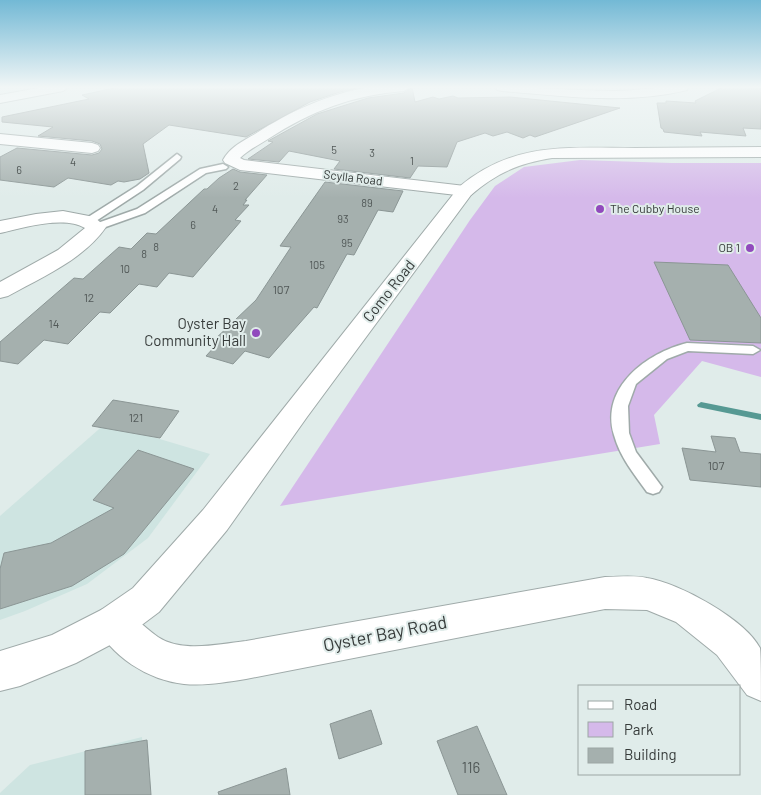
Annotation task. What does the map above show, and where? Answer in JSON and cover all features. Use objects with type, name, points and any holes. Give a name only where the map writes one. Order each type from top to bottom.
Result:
[{"type":"street","name":"Scylla Road","points":[[280,124],[236,153],[230,160],[240,165],[465,191]]},
{"type":"street","points":[[0,139],[92,148]]},
{"type":"street","name":"Como Road","points":[[114,622],[146,600],[215,520],[465,191],[482,175],[523,157],[552,153],[761,152]]},
{"type":"street","points":[[0,227],[53,218],[73,218],[92,224],[88,238],[0,291]]},
{"type":"street","name":"Oyster Bay Road","points":[[114,622],[150,654],[172,662],[194,666],[255,658],[605,593],[648,594],[689,610],[731,642],[761,681]]},
{"type":"street","points":[[0,671],[20,666],[62,650],[114,622]]},
{"type":"lane","points":[[92,224],[177,157]]},
{"type":"lane","points":[[92,224],[141,212],[203,171],[223,167]]},
{"type":"lane","points":[[653,487],[629,454],[621,433],[620,406],[630,382],[662,356],[687,347],[753,350]]},
{"type":"shaded area","points":[[106,423],[210,454],[148,538],[87,584],[0,620],[0,516]]},
{"type":"shaded area","points":[[142,737],[145,795],[0,795],[30,765]]},
{"type":"green space","points":[[580,160],[761,163],[761,377],[702,361],[654,415],[660,444],[280,506],[470,220],[495,186],[524,167]]},
{"type":"building","points":[[23,124],[270,124],[246,137],[169,125],[143,144],[149,173],[140,179],[124,182],[118,181],[111,185],[68,178],[54,187],[0,180],[0,157],[17,148],[92,155],[99,153],[102,149],[100,144],[92,141],[38,136],[53,127]]},
{"type":"building","points":[[299,124],[573,124],[535,137],[530,135],[523,138],[507,132],[493,136],[485,133],[457,142],[447,167],[418,166],[410,178],[334,169],[340,161],[289,151],[279,162],[248,159],[273,142],[268,141]]},
{"type":"building","points":[[660,124],[761,124],[761,129],[743,128],[746,136],[700,132],[702,136],[664,132]]},
{"type":"building","points":[[233,169],[240,172],[267,175],[245,200],[247,200],[243,205],[249,205],[235,220],[241,221],[193,277],[169,273],[157,287],[139,284],[110,313],[100,312],[68,344],[44,340],[18,364],[0,361],[0,342],[74,278],[83,279],[119,247],[131,249],[147,233],[156,234],[204,189],[207,189]]},
{"type":"building","points":[[325,182],[403,191],[393,212],[378,210],[354,255],[347,254],[317,308],[314,307],[269,358],[245,351],[233,364],[206,356],[218,343],[212,342],[256,300],[291,247],[280,246]]},
{"type":"building","points":[[654,262],[728,265],[761,318],[761,343],[690,340]]},
{"type":"building","points":[[113,400],[179,411],[160,438],[92,426]]},
{"type":"building","points":[[711,436],[735,438],[740,452],[761,454],[761,487],[690,480],[682,448],[716,452]]},
{"type":"building","points":[[138,450],[194,469],[124,554],[72,586],[0,609],[0,569],[4,553],[51,543],[114,508],[93,500]]},
{"type":"building","points":[[371,710],[382,744],[339,759],[330,724]]},
{"type":"building","points":[[477,726],[507,795],[458,795],[437,741]]},
{"type":"building","points":[[147,740],[151,795],[85,795],[85,751]]},
{"type":"building","points":[[286,768],[290,795],[219,795],[218,792]]},
{"type":"waterway","points":[[701,405],[761,417]]},
{"type":"place","name":"The Cubby House","points":[[600,209]]},
{"type":"place","name":"OB 1","points":[[750,248]]},
{"type":"place","name":"Oyster Bay Community Hall","points":[[256,333]]}]
